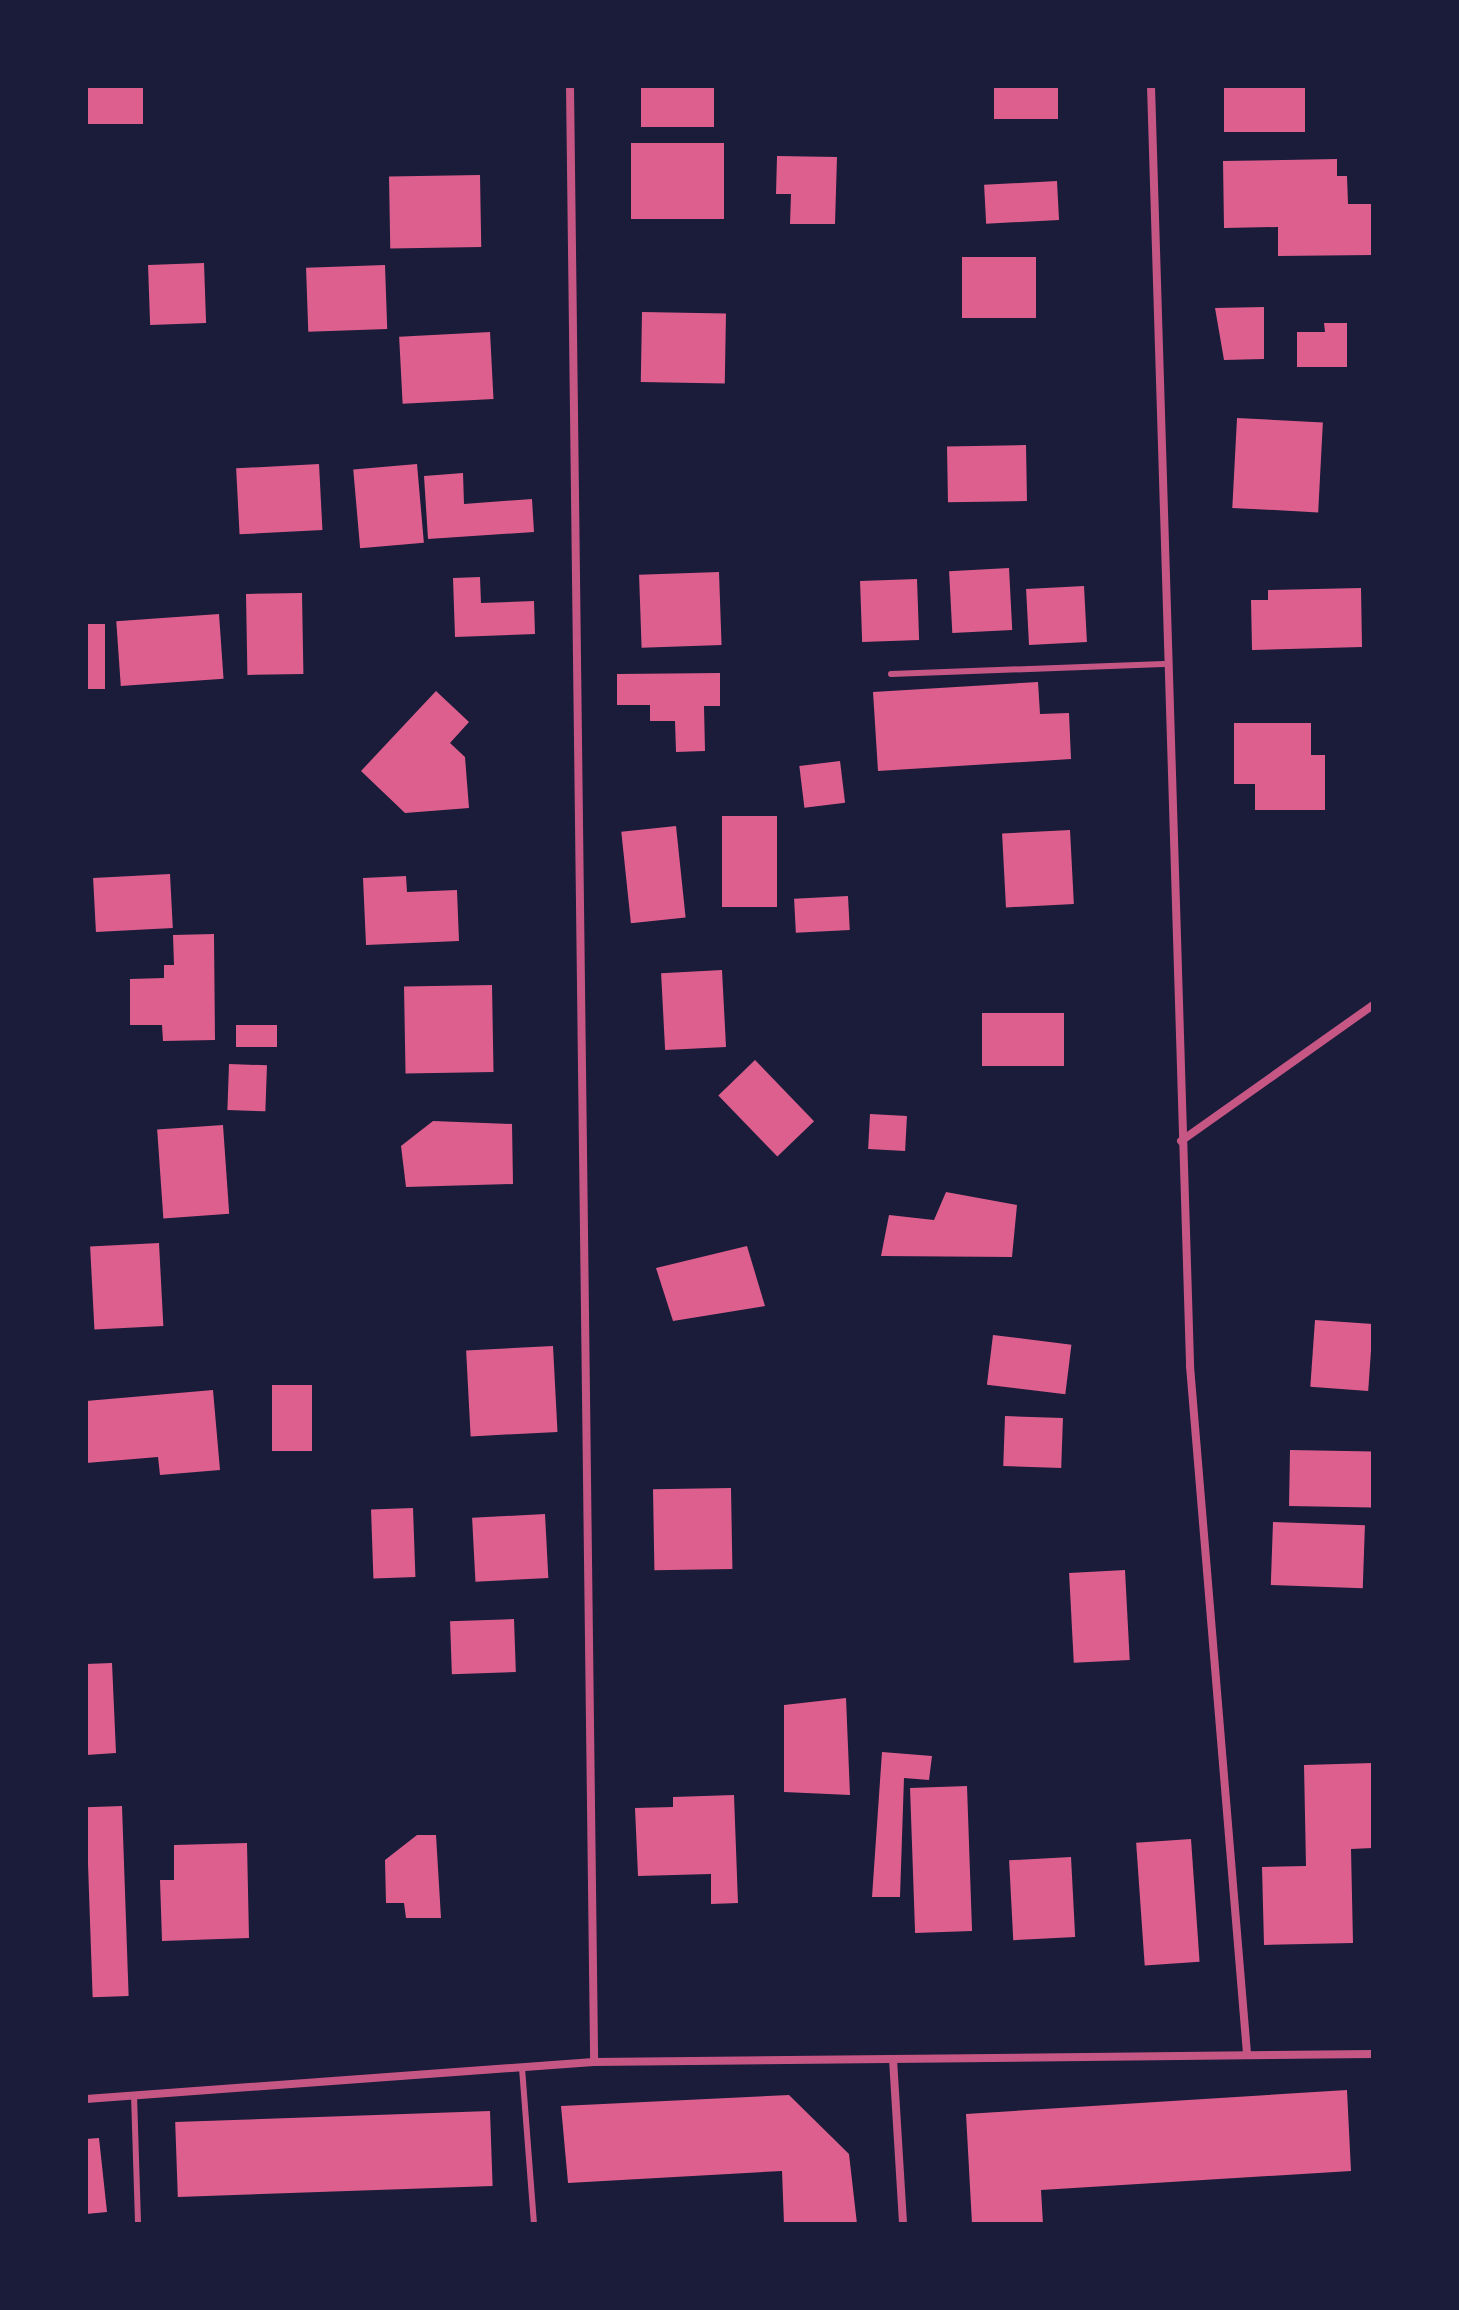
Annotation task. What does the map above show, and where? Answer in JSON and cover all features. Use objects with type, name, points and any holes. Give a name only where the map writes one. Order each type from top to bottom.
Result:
[{"type":"street","points":[[570,86],[594,2062]]},
{"type":"street","points":[[1151,86],[1164,664],[1181,1141],[1213,1713],[1232,1843],[1247,2054]]},
{"type":"street","points":[[1181,1141],[1373,1005]]},
{"type":"street","points":[[86,2099],[594,2062],[1373,2054]]},
{"type":"street","points":[[893,2059],[903,2224]]},
{"type":"lane","points":[[891,674],[1164,664]]},
{"type":"lane","points":[[522,2068],[534,2224]]},
{"type":"lane","points":[[134,2095],[138,2224]]},
{"type":"building","points":[[86,86],[143,86],[143,124],[86,124]]},
{"type":"building","points":[[641,86],[714,86],[714,127],[641,127]]},
{"type":"building","points":[[994,86],[1058,86],[1058,119],[994,119]]},
{"type":"building","points":[[1224,86],[1305,86],[1305,132],[1224,132]]},
{"type":"building","points":[[631,143],[724,143],[724,219],[631,219]]},
{"type":"building","points":[[777,156],[837,157],[835,224],[790,224],[791,194],[776,194]]},
{"type":"building","points":[[1337,159],[1337,176],[1347,176],[1348,204],[1373,204],[1373,255],[1278,256],[1278,227],[1224,228],[1223,161]]},
{"type":"building","points":[[480,175],[481,247],[390,249],[389,177]]},
{"type":"building","points":[[1057,181],[1059,220],[986,224],[984,185]]},
{"type":"building","points":[[962,257],[1036,257],[1036,318],[962,318]]},
{"type":"building","points":[[204,263],[206,323],[150,325],[148,265]]},
{"type":"building","points":[[385,265],[387,329],[308,332],[306,268]]},
{"type":"building","points":[[1264,307],[1264,359],[1224,360],[1215,308]]},
{"type":"building","points":[[642,312],[726,313],[725,383],[641,382]]},
{"type":"building","points":[[1324,323],[1347,323],[1347,367],[1297,367],[1297,332],[1325,332]]},
{"type":"building","points":[[490,332],[494,399],[403,404],[399,337]]},
{"type":"building","points":[[1237,418],[1323,423],[1318,512],[1232,508]]},
{"type":"building","points":[[1026,445],[1027,501],[948,502],[947,446]]},
{"type":"building","points":[[319,464],[322,530],[240,534],[236,468]]},
{"type":"building","points":[[417,464],[424,543],[360,548],[353,470]]},
{"type":"building","points":[[463,473],[464,504],[532,499],[534,532],[428,539],[424,476]]},
{"type":"building","points":[[1009,568],[1012,630],[952,633],[949,571]]},
{"type":"building","points":[[719,572],[722,645],[642,648],[639,575]]},
{"type":"building","points":[[480,577],[481,603],[534,601],[535,634],[455,637],[453,578]]},
{"type":"building","points":[[917,579],[919,640],[862,642],[860,581]]},
{"type":"building","points":[[1084,586],[1087,642],[1029,645],[1026,589]]},
{"type":"building","points":[[1361,588],[1362,647],[1252,650],[1251,600],[1268,600],[1268,590]]},
{"type":"building","points":[[302,593],[303,674],[247,675],[246,594]]},
{"type":"building","points":[[219,614],[224,679],[121,686],[116,621]]},
{"type":"building","points":[[86,624],[105,624],[105,689],[86,689]]},
{"type":"building","points":[[720,673],[720,706],[704,706],[705,751],[676,752],[675,721],[650,721],[650,705],[617,705],[617,674]]},
{"type":"building","points":[[1038,682],[1040,714],[1069,713],[1071,759],[878,771],[873,692]]},
{"type":"building","points":[[436,691],[469,722],[450,743],[465,757],[469,808],[405,813],[361,771]]},
{"type":"building","points":[[1234,723],[1311,723],[1311,755],[1325,755],[1325,810],[1255,810],[1255,784],[1234,784]]},
{"type":"building","points":[[840,761],[845,803],[804,808],[799,766]]},
{"type":"building","points":[[722,816],[777,816],[777,907],[722,907]]},
{"type":"building","points":[[676,826],[686,917],[631,923],[621,832]]},
{"type":"building","points":[[1070,830],[1074,904],[1006,907],[1002,834]]},
{"type":"building","points":[[170,874],[173,928],[96,932],[93,878]]},
{"type":"building","points":[[406,876],[407,892],[457,890],[459,941],[366,945],[363,878]]},
{"type":"building","points":[[848,896],[850,930],[796,933],[794,899]]},
{"type":"building","points":[[214,934],[215,1040],[163,1041],[162,1025],[130,1025],[130,979],[164,978],[164,965],[174,965],[173,935]]},
{"type":"building","points":[[722,970],[726,1047],[665,1050],[661,973]]},
{"type":"building","points":[[492,985],[494,1072],[406,1074],[404,987]]},
{"type":"building","points":[[982,1013],[1064,1013],[1064,1066],[982,1066]]},
{"type":"building","points":[[236,1025],[277,1025],[277,1047],[236,1047]]},
{"type":"building","points":[[755,1060],[814,1121],[777,1157],[718,1095]]},
{"type":"building","points":[[229,1064],[267,1065],[265,1111],[227,1110]]},
{"type":"building","points":[[870,1114],[907,1116],[905,1151],[868,1149]]},
{"type":"building","points":[[433,1121],[512,1124],[513,1184],[406,1187],[401,1146]]},
{"type":"building","points":[[223,1125],[229,1214],[163,1218],[157,1130]]},
{"type":"building","points":[[946,1192],[1017,1205],[1012,1257],[881,1256],[889,1215],[934,1220]]},
{"type":"building","points":[[159,1243],[163,1326],[94,1329],[90,1247]]},
{"type":"building","points":[[747,1246],[765,1306],[673,1321],[656,1268]]},
{"type":"building","points":[[1315,1320],[1373,1324],[1368,1391],[1310,1387]]},
{"type":"building","points":[[993,1335],[1071,1345],[1065,1394],[987,1385]]},
{"type":"building","points":[[553,1346],[558,1432],[471,1436],[466,1351]]},
{"type":"building","points":[[272,1385],[312,1385],[312,1451],[272,1451]]},
{"type":"building","points":[[213,1390],[220,1470],[160,1475],[158,1457],[86,1463],[86,1401]]},
{"type":"building","points":[[1005,1416],[1063,1418],[1061,1468],[1003,1466]]},
{"type":"building","points":[[1290,1450],[1373,1451],[1372,1507],[1289,1506]]},
{"type":"building","points":[[731,1488],[732,1569],[654,1570],[653,1489]]},
{"type":"building","points":[[413,1508],[415,1577],[373,1578],[371,1509]]},
{"type":"building","points":[[545,1514],[548,1578],[475,1582],[472,1518]]},
{"type":"building","points":[[1273,1522],[1365,1525],[1363,1588],[1271,1585]]},
{"type":"building","points":[[1125,1570],[1130,1660],[1074,1663],[1069,1573]]},
{"type":"building","points":[[514,1619],[516,1672],[452,1674],[450,1621]]},
{"type":"building","points":[[112,1663],[116,1753],[86,1755],[86,1664]]},
{"type":"building","points":[[846,1698],[850,1795],[784,1792],[784,1705]]},
{"type":"building","points":[[882,1752],[932,1756],[929,1780],[904,1778],[900,1897],[872,1897]]},
{"type":"building","points":[[1373,1763],[1373,1848],[1351,1849],[1353,1943],[1264,1945],[1262,1867],[1306,1866],[1304,1765]]},
{"type":"building","points":[[967,1786],[972,1931],[915,1933],[910,1788]]},
{"type":"building","points":[[734,1795],[738,1903],[711,1904],[711,1874],[638,1876],[635,1808],[673,1807],[673,1797]]},
{"type":"building","points":[[122,1806],[129,1996],[93,1997],[86,1807]]},
{"type":"building","points":[[417,1835],[436,1835],[441,1918],[406,1918],[404,1903],[386,1903],[385,1860]]},
{"type":"building","points":[[1191,1839],[1200,1962],[1145,1966],[1136,1843]]},
{"type":"building","points":[[247,1843],[249,1938],[162,1941],[160,1880],[174,1880],[174,1845]]},
{"type":"building","points":[[1071,1857],[1075,1937],[1013,1940],[1009,1860]]},
{"type":"building","points":[[1347,2090],[1351,2171],[1041,2190],[1043,2224],[972,2224],[966,2114]]},
{"type":"building","points":[[789,2095],[849,2154],[857,2224],[784,2224],[782,2171],[568,2183],[561,2106]]},
{"type":"building","points":[[490,2111],[493,2186],[178,2197],[175,2122]]},
{"type":"building","points":[[99,2138],[107,2212],[86,2214],[86,2139]]}]
